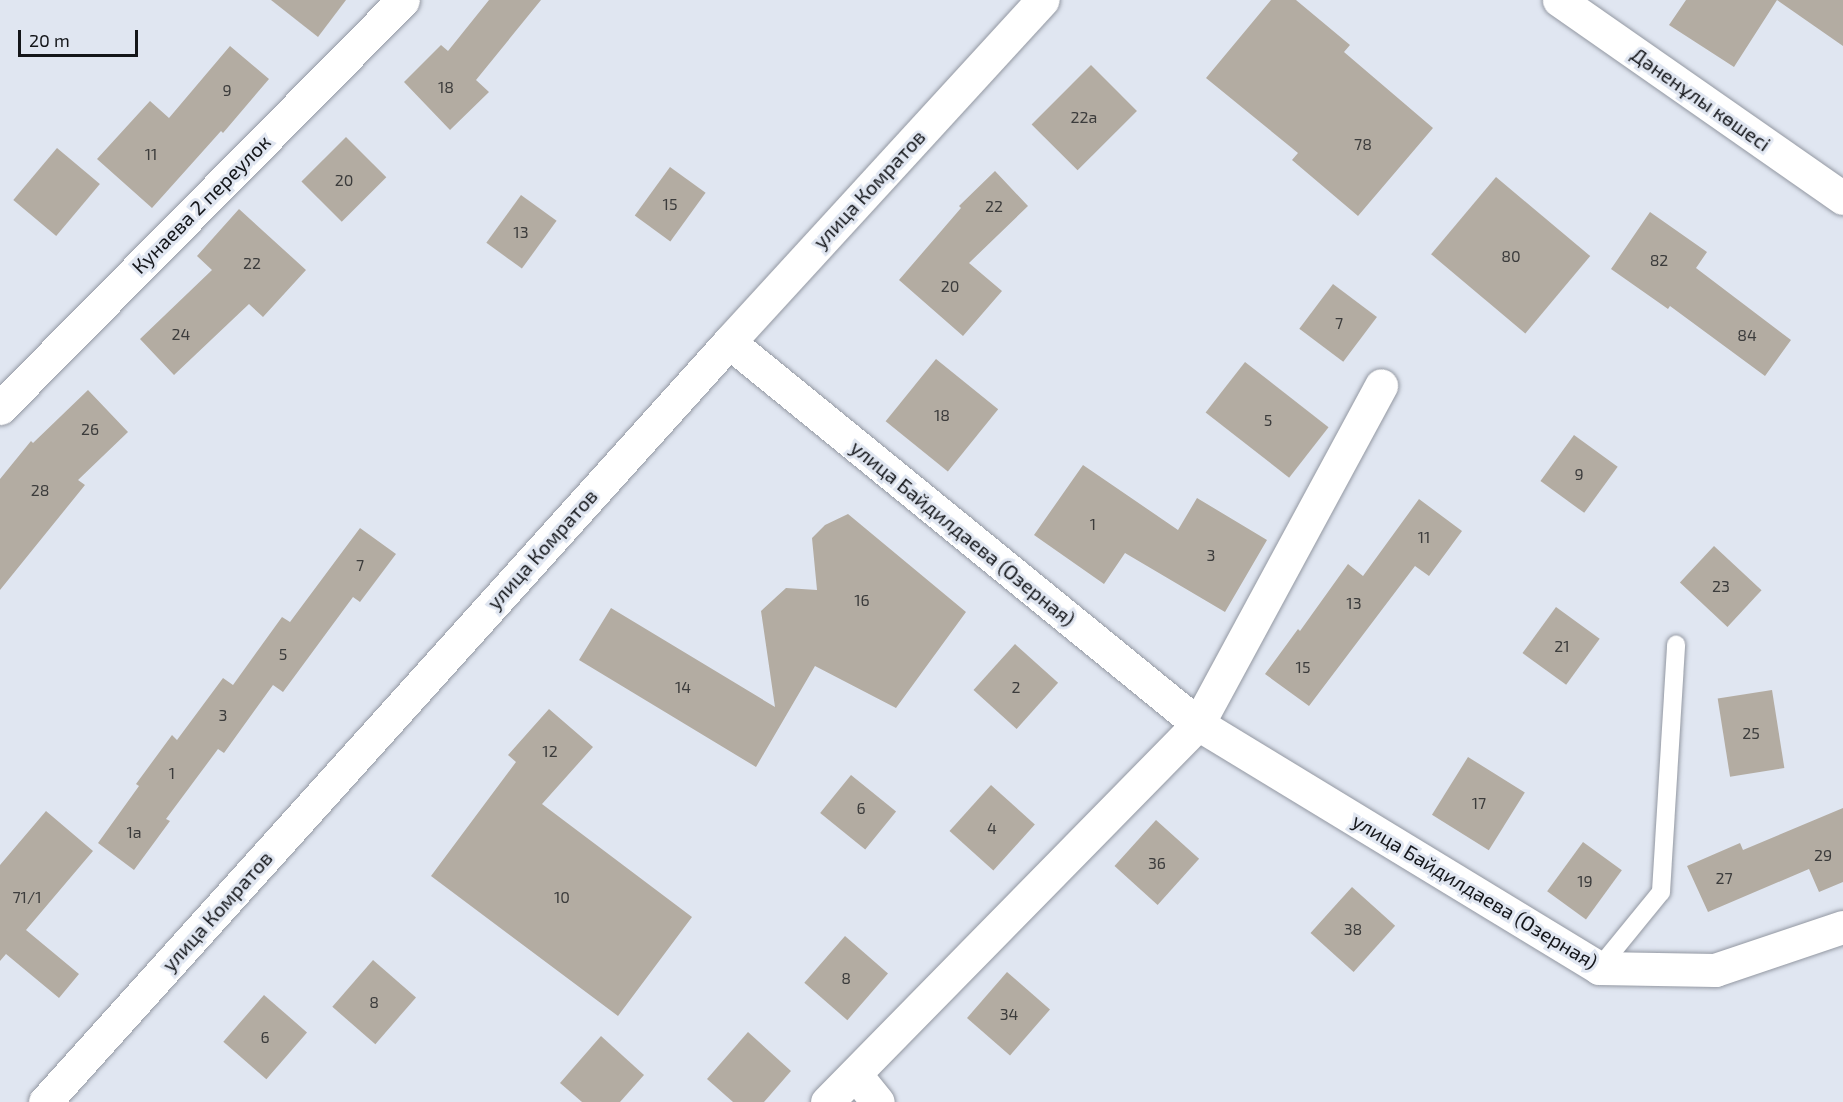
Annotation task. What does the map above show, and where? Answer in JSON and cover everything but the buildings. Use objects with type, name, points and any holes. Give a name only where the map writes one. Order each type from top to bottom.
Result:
[{"type":"street","name":"Кунаева 2 переулок","points":[[0,408],[403,0]]},
{"type":"street","name":"улица Комратов","points":[[45,1102],[729,342],[1042,0]]},
{"type":"street","name":"Дәненұлы көшесі","points":[[1559,0],[1843,198]]},
{"type":"street","name":"улица Байдилдаева (Озерная)","points":[[729,342],[1198,724],[1599,968],[1715,970],[1843,927]]},
{"type":"street","points":[[827,1102],[1198,724],[1381,385]]},
{"type":"street","points":[[855,1074],[878,1102]]},
{"type":"lane","points":[[1599,968],[1661,892],[1676,644]]}]
